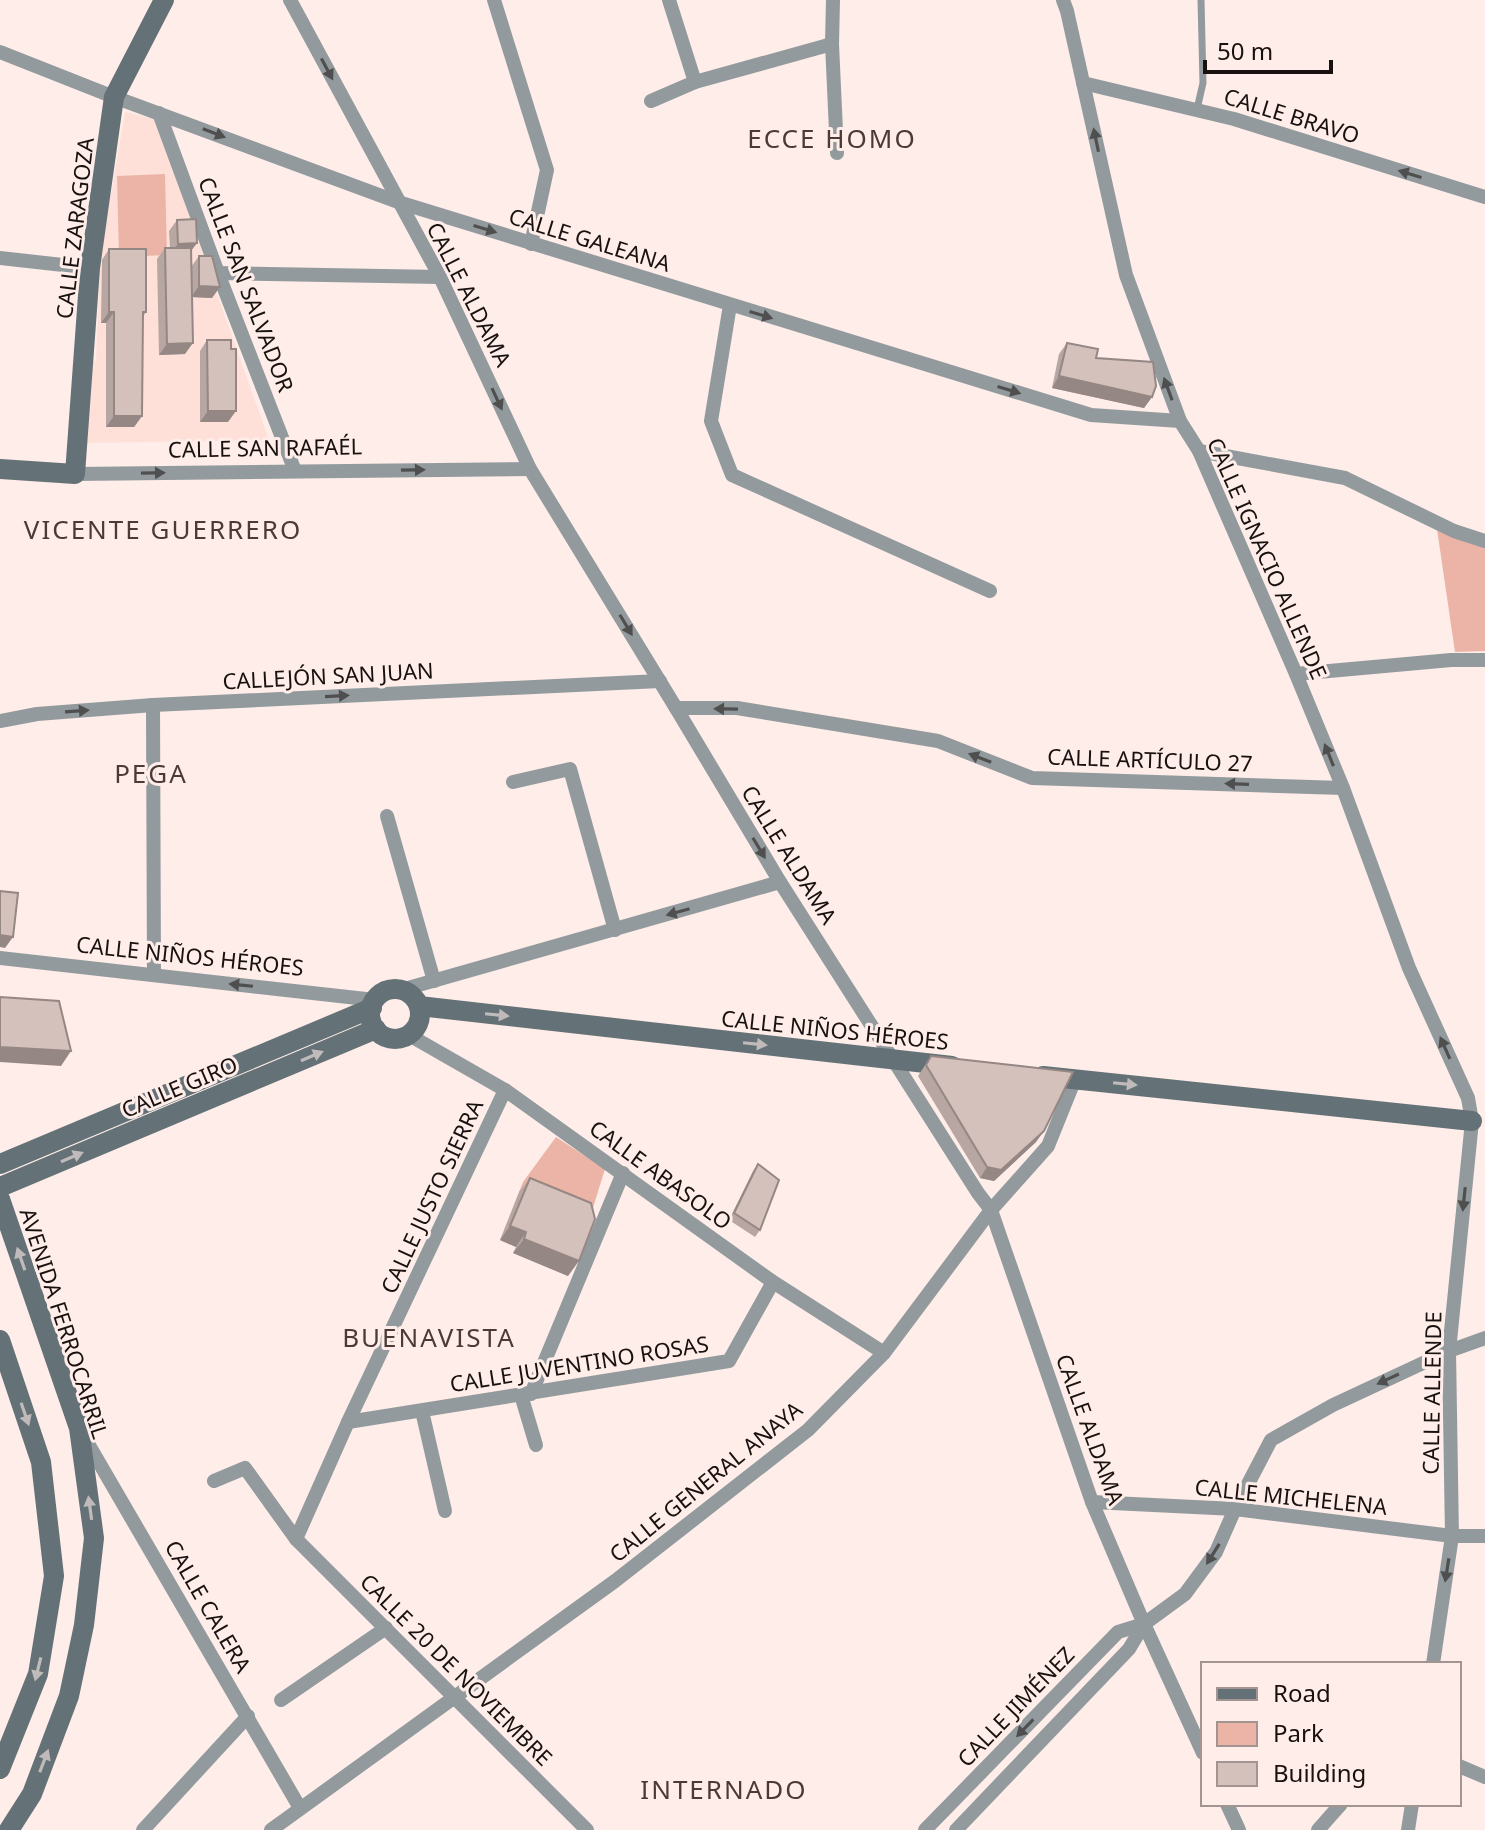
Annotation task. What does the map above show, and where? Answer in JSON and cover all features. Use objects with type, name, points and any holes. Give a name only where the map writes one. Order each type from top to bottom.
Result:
[{"type":"street","name":"CALLE ZARAGOZA","points":[[75,474],[90,268],[114,97],[164,0]]},
{"type":"street","name":"CALLE ALDAMA","points":[[290,0],[440,277],[530,469],[780,882],[991,1210],[1092,1502],[1201,1749]]},
{"type":"street","points":[[494,0],[547,170],[531,244]]},
{"type":"street","points":[[669,0],[695,82]]},
{"type":"street","points":[[833,0],[837,153]]},
{"type":"street","name":"CALLE IGNACIO ALLENDE","points":[[1063,0],[1126,275],[1180,421],[1199,451],[1296,674],[1343,788],[1409,968],[1478,1122]]},
{"type":"street","points":[[651,101],[695,82],[832,44]]},
{"type":"street","name":"CALLE GALEANA","points":[[0,52],[398,202],[531,244],[1091,415],[1180,421]]},
{"type":"street","name":"CALLE BRAVO","points":[[1083,83],[1234,119],[1485,197]]},
{"type":"street","name":"CALLE SAN SALVADOR","points":[[159,113],[295,471]]},
{"type":"street","points":[[0,258],[90,268]]},
{"type":"street","points":[[218,273],[440,277]]},
{"type":"street","points":[[730,305],[711,421],[732,475],[990,591]]},
{"type":"street","points":[[1199,451],[1345,478],[1454,531],[1485,541]]},
{"type":"street","name":"CALLE SAN RAFAÉL","points":[[0,469],[75,474],[530,469]]},
{"type":"street","points":[[1296,674],[1451,660],[1485,660]]},
{"type":"street","name":"CALLEJÓN SAN JUAN","points":[[0,721],[37,714],[153,705],[660,681]]},
{"type":"street","points":[[153,705],[154,975]]},
{"type":"street","name":"CALLE ARTÍCULO 27","points":[[676,708],[737,708],[938,741],[1032,778],[1343,788]]},
{"type":"street","points":[[513,782],[570,769],[615,930]]},
{"type":"street","points":[[387,816],[434,981]]},
{"type":"street","points":[[401,990],[409,993],[419,1006],[420,1015],[409,1035],[395,1039],[381,1034],[370,1015],[373,1004],[386,991],[434,981],[780,882]]},
{"type":"street","name":"CALLE NIÑOS HÉROES","points":[[0,958],[373,1004]]},
{"type":"street","name":"CALLE GIRO","points":[[0,1164],[373,1004]]},
{"type":"street","name":"CALLE NIÑOS HÉROES","points":[[419,1006],[969,1068]]},
{"type":"street","name":"CALLE GIRO","points":[[0,1187],[376,1029]]},
{"type":"street","name":"CALLE ABASOLO","points":[[409,1035],[505,1090],[773,1282],[884,1353]]},
{"type":"street","points":[[1030,1074],[1478,1122]]},
{"type":"street","name":"CALLE GENERAL ANAYA","points":[[271,1830],[615,1581],[808,1430],[884,1353],[991,1210],[1048,1146],[1075,1079]]},
{"type":"street","name":"CALLE JUSTO SIERRA","points":[[296,1539],[505,1090]]},
{"type":"street","name":"CALLE ALLENDE","points":[[1433,1662],[1452,1536],[1449,1351],[1478,1122]]},
{"type":"street","points":[[536,1445],[526,1394],[623,1173]]},
{"type":"street","name":"AVENIDA FERROCARRIL","points":[[0,1199],[79,1428],[94,1538],[84,1625],[69,1696],[32,1794],[9,1830]]},
{"type":"street","name":"CALLE JUVENTINO ROSAS","points":[[348,1422],[729,1361],[773,1282]]},
{"type":"street","name":"CALLE JIMÉNEZ","points":[[925,1830],[1118,1632],[1144,1624],[1185,1594],[1216,1552],[1271,1440],[1333,1405],[1449,1351],[1485,1338]]},
{"type":"street","points":[[0,1340],[41,1462],[54,1576],[38,1674],[0,1769]]},
{"type":"street","points":[[422,1411],[445,1511]]},
{"type":"street","name":"CALLE CALERA","points":[[79,1428],[300,1808]]},
{"type":"street","name":"CALLE 20 DE NOVIEMBRE","points":[[214,1481],[245,1468],[296,1539],[587,1830]]},
{"type":"street","name":"CALLE MICHELENA","points":[[1092,1502],[1235,1509],[1452,1536],[1485,1536]]},
{"type":"street","name":"CALLE JIMÉNEZ","points":[[956,1830],[1129,1649],[1144,1624]]},
{"type":"street","points":[[281,1700],[386,1628]]},
{"type":"street","points":[[143,1830],[248,1716]]},
{"type":"street","points":[[1461,1767],[1485,1777]]},
{"type":"street","points":[[1228,1806],[1239,1830]]},
{"type":"street","points":[[1318,1830],[1339,1806]]},
{"type":"street","points":[[1408,1830],[1412,1806]]},
{"type":"lane","points":[[1197,111],[1203,83],[1201,0]]},
{"type":"shaded area","points":[[125,112],[155,119],[269,440],[85,443],[89,361],[96,361],[100,259]]},
{"type":"green space","points":[[165,174],[167,255],[119,257],[117,176]]},
{"type":"green space","points":[[1437,529],[1485,544],[1485,651],[1455,652]]},
{"type":"green space","points":[[556,1137],[605,1169],[591,1214],[519,1192]]},
{"type":"building","points":[[196,219],[197,243],[178,244],[177,220]]},
{"type":"building","points":[[165,248],[191,248],[193,343],[167,344]]},
{"type":"building","points":[[109,249],[146,249],[142,416],[114,416],[114,312],[109,312]]},
{"type":"building","points":[[199,256],[212,256],[220,287],[199,286]]},
{"type":"building","points":[[207,340],[231,340],[231,349],[236,349],[236,411],[208,411]]},
{"type":"building","points":[[1067,343],[1098,349],[1096,358],[1153,362],[1156,386],[1152,397],[1059,376]]},
{"type":"building","points":[[0,891],[18,893],[13,937],[0,935]]},
{"type":"building","points":[[0,997],[59,1001],[71,1051],[0,1047]]},
{"type":"building","points":[[931,1056],[1073,1072],[1044,1131],[1001,1170],[987,1167],[926,1065]]},
{"type":"building","points":[[758,1164],[779,1180],[760,1230],[734,1213]]},
{"type":"building","points":[[530,1178],[591,1203],[595,1219],[579,1261],[524,1239],[526,1232],[510,1226]]},
{"type":"district","name":"ECCE HOMO","points":[[832,138]]},
{"type":"district","name":"VICENTE GUERRERO","points":[[163,529]]},
{"type":"district","name":"PEGA","points":[[151,773]]},
{"type":"district","name":"BUENAVISTA","points":[[429,1337]]},
{"type":"district","name":"INTERNADO","points":[[724,1789]]}]
